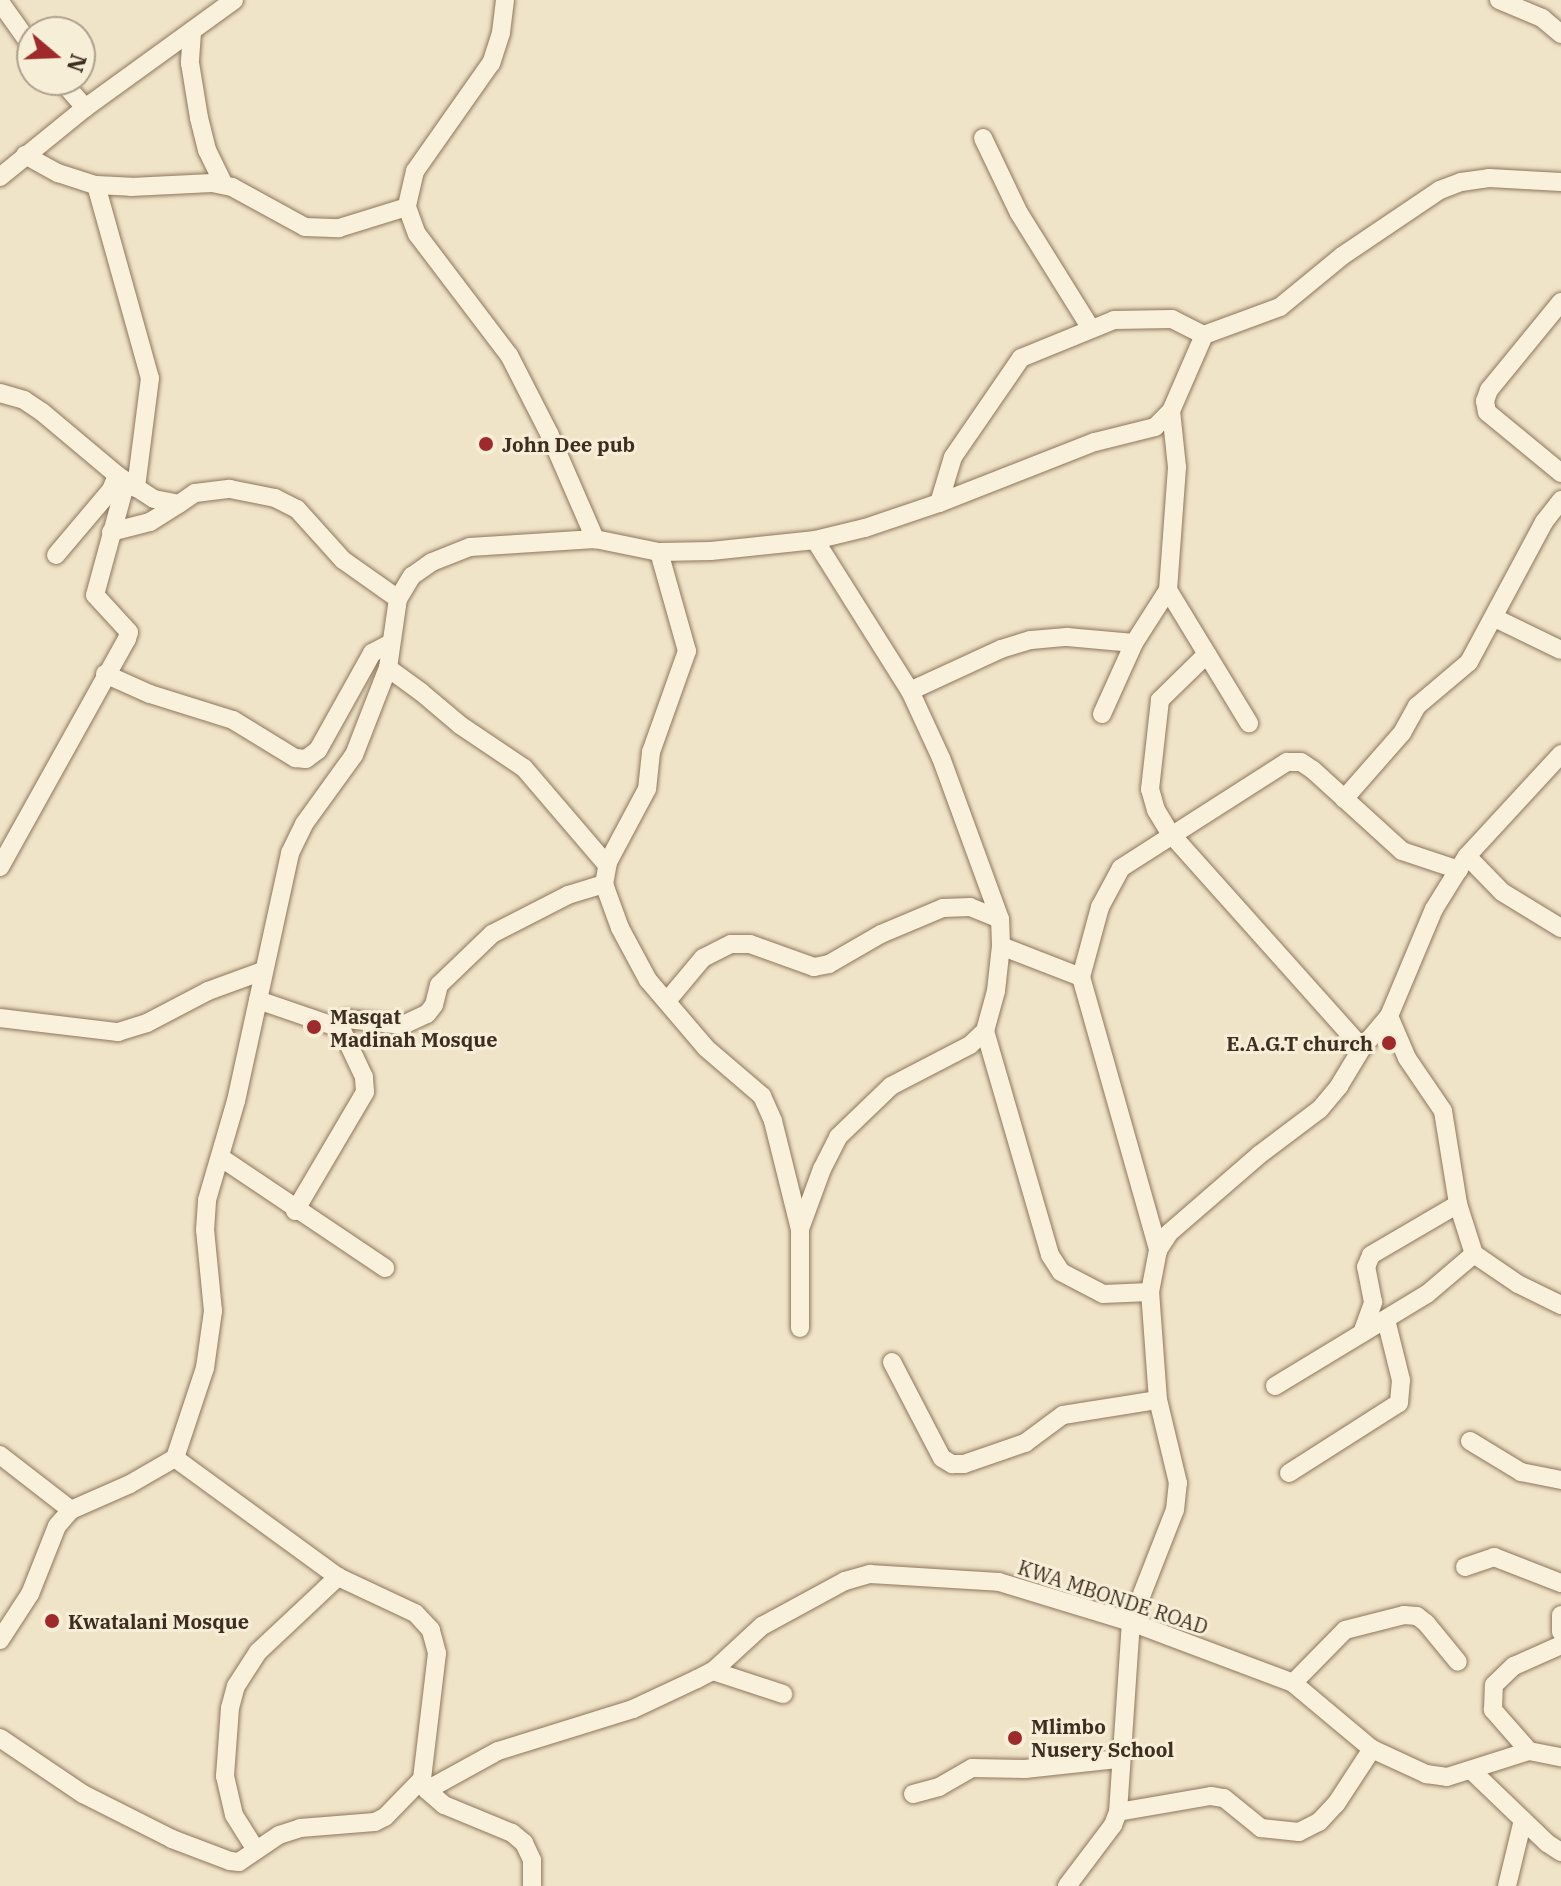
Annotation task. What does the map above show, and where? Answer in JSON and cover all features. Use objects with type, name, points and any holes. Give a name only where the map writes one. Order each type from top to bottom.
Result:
[{"type":"street","points":[[0,177],[85,108],[234,0]]},
{"type":"street","points":[[505,0],[501,33],[491,63],[415,171],[407,207],[417,234],[509,355],[549,433],[595,539]]},
{"type":"street","points":[[1499,0],[1542,18],[1561,34]]},
{"type":"street","points":[[0,2],[16,24]]},
{"type":"street","points":[[192,32],[190,63],[199,118],[207,150],[224,185]]},
{"type":"street","points":[[75,96],[85,108]]},
{"type":"street","points":[[983,138],[1019,213],[1090,327]]},
{"type":"street","points":[[25,155],[58,173],[96,185],[224,185],[256,198],[305,227],[339,228],[407,207]]},
{"type":"street","points":[[0,1640],[30,1594],[57,1526],[71,1510],[130,1484],[175,1458],[207,1353],[213,1311],[205,1230],[207,1200],[258,1000],[290,853],[304,824],[354,755],[388,668],[398,599],[412,576],[432,562],[470,547],[595,539],[659,552],[711,551],[815,540],[865,528],[939,503],[1095,442],[1155,427],[1171,411],[1204,335],[1280,307],[1342,256],[1440,190],[1461,182],[1489,178],[1561,182]]},
{"type":"street","points":[[0,867],[129,632],[95,595],[149,404],[150,378],[96,185]]},
{"type":"street","points":[[1561,302],[1489,390],[1485,401],[1487,412],[1561,473]]},
{"type":"street","points":[[939,503],[953,457],[1021,358],[1090,327],[1114,320],[1172,319],[1204,335]]},
{"type":"street","points":[[0,394],[24,400],[42,412],[126,482],[154,499],[179,504]]},
{"type":"street","points":[[1102,714],[1134,643],[1168,590],[1177,467],[1171,411]]},
{"type":"street","points":[[56,555],[104,499],[126,482]]},
{"type":"street","points":[[111,532],[150,522],[212,488],[275,498],[297,509],[343,560],[398,599]]},
{"type":"street","points":[[1344,799],[1402,733],[1417,706],[1469,662],[1544,522],[1561,500]]},
{"type":"street","points":[[815,540],[910,691],[941,758],[1000,919],[1001,946],[996,991],[985,1031],[1050,1255],[1061,1272],[1103,1294],[1150,1292]]},
{"type":"street","points":[[659,552],[687,651],[651,752],[647,789],[607,865],[604,884],[620,928],[648,980],[706,1048],[762,1096],[773,1121],[800,1229],[800,1328]]},
{"type":"street","points":[[1168,590],[1249,723]]},
{"type":"street","points":[[1495,618],[1561,650]]},
{"type":"street","points":[[910,691],[1001,649],[1031,640],[1067,637],[1134,643]]},
{"type":"street","points":[[105,674],[150,694],[233,720],[295,758],[306,759],[318,750],[372,653],[391,643]]},
{"type":"street","points":[[1207,654],[1164,694],[1158,708],[1150,789],[1156,810],[1170,833],[1362,1048]]},
{"type":"street","points":[[388,668],[460,725],[524,768],[607,865]]},
{"type":"street","points":[[1158,1250],[1180,1223],[1259,1155],[1320,1109],[1362,1048],[1389,1016],[1434,909],[1463,863],[1561,754]]},
{"type":"street","points":[[1067,1886],[1113,1825],[1118,1812],[1119,1759],[1131,1622],[1175,1510],[1178,1483],[1158,1400],[1150,1292],[1158,1250],[1081,977],[1100,907],[1121,868],[1170,833],[1287,762],[1301,762],[1402,851],[1463,863],[1502,892],[1561,928]]},
{"type":"street","points":[[258,1000],[316,1021],[339,1024],[347,1019],[403,1025],[427,1014],[434,1005],[439,985],[492,934],[559,899],[604,884]]},
{"type":"street","points":[[667,1001],[703,958],[731,944],[750,944],[814,967],[829,964],[881,934],[943,908],[970,907],[1000,919]]},
{"type":"street","points":[[1001,946],[1081,977]]},
{"type":"street","points":[[0,1018],[118,1032],[147,1023],[208,991],[263,971]]},
{"type":"street","points":[[1389,1016],[1407,1058],[1443,1111],[1458,1204],[1474,1254],[1518,1284],[1561,1305]]},
{"type":"street","points":[[295,1211],[365,1092],[364,1077],[339,1024]]},
{"type":"street","points":[[800,1229],[822,1169],[838,1137],[860,1112],[891,1086],[970,1045],[985,1031]]},
{"type":"street","points":[[220,1157],[295,1211],[385,1268]]},
{"type":"street","points":[[1362,1333],[1373,1302],[1366,1267],[1371,1255],[1458,1204]]},
{"type":"street","points":[[1275,1386],[1427,1294],[1474,1254]]},
{"type":"street","points":[[1289,1473],[1399,1403],[1401,1380],[1386,1320]]},
{"type":"street","points":[[892,1362],[942,1458],[952,1464],[964,1464],[1025,1443],[1063,1415],[1158,1400]]},
{"type":"street","points":[[1470,1441],[1521,1472],[1561,1480]]},
{"type":"street","points":[[0,1455],[71,1510]]},
{"type":"street","points":[[175,1458],[338,1577],[415,1613],[431,1630],[437,1653],[425,1726],[424,1784],[444,1805],[512,1833],[524,1843],[532,1860],[532,1886]]},
{"type":"street","points":[[1465,1567],[1494,1557],[1561,1583]]},
{"type":"street","name":"KWA MBONDE ROAD","points":[[424,1784],[498,1751],[633,1709],[713,1671],[762,1626],[845,1581],[870,1574],[999,1582],[1131,1622],[1293,1683],[1372,1749],[1426,1774],[1447,1777],[1529,1751],[1561,1757]]},
{"type":"street","points":[[256,1850],[234,1815],[226,1787],[225,1748],[236,1686],[258,1652],[338,1577]]},
{"type":"street","points":[[1293,1683],[1345,1630],[1404,1615],[1417,1616],[1426,1623],[1458,1662]]},
{"type":"street","points":[[1561,1615],[1561,1632]]},
{"type":"street","points":[[1529,1751],[1493,1710],[1494,1685],[1514,1666],[1561,1645]]},
{"type":"street","points":[[713,1671],[783,1694]]},
{"type":"street","points":[[0,1738],[55,1778],[172,1839],[239,1862],[279,1835],[300,1828],[375,1822],[424,1784]]},
{"type":"street","points":[[1118,1812],[1211,1796],[1224,1798],[1261,1828],[1299,1832],[1319,1822],[1336,1804],[1372,1749]]},
{"type":"street","points":[[913,1794],[939,1787],[972,1768],[1025,1769],[1119,1759]]},
{"type":"street","points":[[1471,1770],[1561,1852]]},
{"type":"street","points":[[1507,1886],[1523,1820]]},
{"type":"place","name":"John Dee pub","points":[[486,444]]},
{"type":"place","name":"Masqat Madinah Mosque","points":[[314,1027]]},
{"type":"place","name":"E.A.G.T church","points":[[1389,1043]]},
{"type":"place","name":"Kwatalani Mosque","points":[[52,1621]]},
{"type":"place","name":"Mlimbo Nusery School","points":[[1015,1738]]}]
